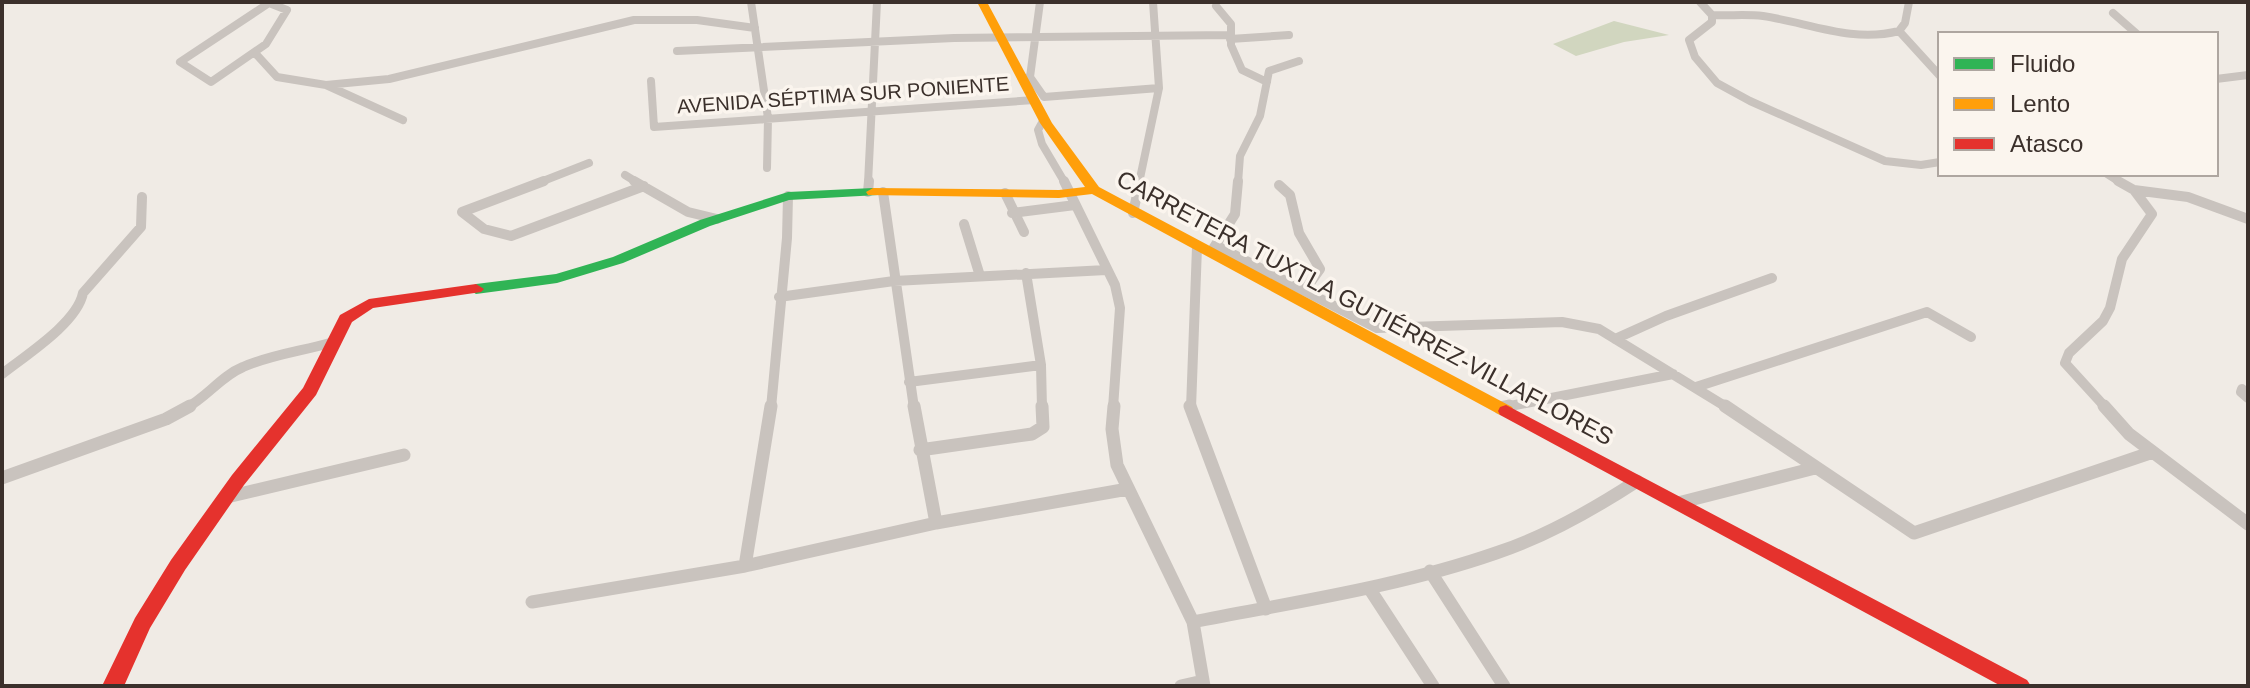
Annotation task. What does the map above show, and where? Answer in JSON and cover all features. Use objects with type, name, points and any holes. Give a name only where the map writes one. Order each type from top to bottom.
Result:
[{"type":"main road","name":"CARRETERA TUXTLA GUTIÉRREZ-VILLAFLORES","points":[[982,2],[1039,98],[1043,121],[1067,160],[1094,190],[2020,686]]},
{"type":"main road","points":[[113,686],[128,649],[197,538],[318,379],[340,324],[355,310],[369,304],[557,278],[618,260],[717,219],[788,196],[876,192],[1005,193],[1073,199],[1094,190]]},
{"type":"street","points":[[751,2],[768,118],[767,168]]},
{"type":"street","points":[[877,2],[871,112],[876,192],[894,281],[920,450],[936,523]]},
{"type":"street","points":[[1026,78],[1040,2]]},
{"type":"street","points":[[1133,213],[1159,88],[1153,2]]},
{"type":"street","points":[[1700,2],[1712,15],[1712,22],[1689,40],[1695,57],[1717,83],[1877,158],[1908,165],[1938,162]]},
{"type":"street","points":[[1712,15],[1761,16],[1805,27],[1878,35],[1899,31],[1905,23],[1904,15],[1909,2]]},
{"type":"street","points":[[270,3],[287,10],[266,44],[211,82],[180,62],[270,3]]},
{"type":"street","points":[[1216,6],[1231,24],[1230,37],[1242,70],[1267,82]]},
{"type":"street","points":[[2113,13],[2135,32]]},
{"type":"street","points":[[255,53],[277,77],[326,85],[389,79],[634,20],[697,20],[755,28]]},
{"type":"street","points":[[1899,31],[1938,74]]},
{"type":"street","points":[[677,51],[756,45],[1035,36],[1154,35],[1259,39],[1289,35]]},
{"type":"street","points":[[1266,609],[1189,404],[1208,249],[1235,214],[1240,156],[1260,116],[1269,71],[1299,61]]},
{"type":"street","points":[[2218,79],[2248,75]]},
{"type":"street","name":"AVENIDA SÉPTIMA SUR PONIENTE","points":[[651,81],[654,127],[1159,88]]},
{"type":"street","points":[[326,85],[403,120]]},
{"type":"street","points":[[1043,121],[1038,130],[1042,144],[1115,285],[1120,308],[1112,429],[1117,465],[1193,622],[1203,684],[1181,686]]},
{"type":"street","points":[[589,163],[462,212],[466,219],[503,236],[511,236],[644,186]]},
{"type":"street","points":[[625,175],[688,212],[717,219]]},
{"type":"street","points":[[2110,176],[2134,190],[2152,214],[2122,259],[2110,308],[2103,321],[2069,353],[2065,363],[2129,434],[2248,524]]},
{"type":"street","points":[[1279,185],[1290,195],[1299,233],[1320,269],[1305,290]]},
{"type":"street","points":[[2134,190],[2188,197],[2248,219]]},
{"type":"street","points":[[1005,193],[1012,213],[1024,232]]},
{"type":"street","points":[[745,566],[769,428],[787,238],[788,196]]},
{"type":"street","points":[[2,374],[63,325],[81,304],[83,293],[141,227],[142,197]]},
{"type":"street","points":[[1012,213],[1073,199]]},
{"type":"street","points":[[964,224],[980,276]]},
{"type":"street","points":[[1208,249],[1305,290],[1377,328],[1562,322],[1599,329],[1696,387],[1914,533],[2153,452]]},
{"type":"street","points":[[779,297],[894,281],[1106,270]]},
{"type":"street","points":[[920,450],[1032,434],[1043,427],[1041,365],[1026,273]]},
{"type":"street","points":[[1615,339],[1666,316],[1772,278]]},
{"type":"street","points":[[1696,387],[1927,312],[1971,337]]},
{"type":"street","points":[[1377,328],[1384,346]]},
{"type":"street","points":[[2,478],[166,419],[204,399],[217,384],[241,367],[330,343]]},
{"type":"street","points":[[909,382],[1041,365]]},
{"type":"street","points":[[1499,408],[1673,374]]},
{"type":"street","points":[[2248,389],[2241,392],[2248,398]]},
{"type":"street","points":[[227,497],[404,455]]},
{"type":"street","points":[[1678,503],[1815,468]]},
{"type":"street","points":[[1193,622],[1369,588],[1498,553],[1597,507],[1637,481]]},
{"type":"street","points":[[532,602],[745,566],[936,523],[1128,489]]},
{"type":"street","points":[[1430,571],[1504,686]]},
{"type":"street","points":[[1369,588],[1433,686]]},
{"type":"green space","points":[[1614,21],[1669,35],[1624,42],[1576,56],[1553,44]]},
{"type":"traffic: fast","points":[[476,289],[557,278],[618,260],[705,223],[788,196],[873,192]]},
{"type":"traffic: slow","points":[[982,2],[1046,123],[1094,190],[1506,411]]},
{"type":"traffic: slow","points":[[873,192],[1059,194],[1094,190]]},
{"type":"traffic: jam","points":[[113,686],[142,624],[178,565],[238,480],[310,391],[346,319],[369,304],[476,289]]},
{"type":"traffic: jam","points":[[1506,411],[2020,686]]}]
